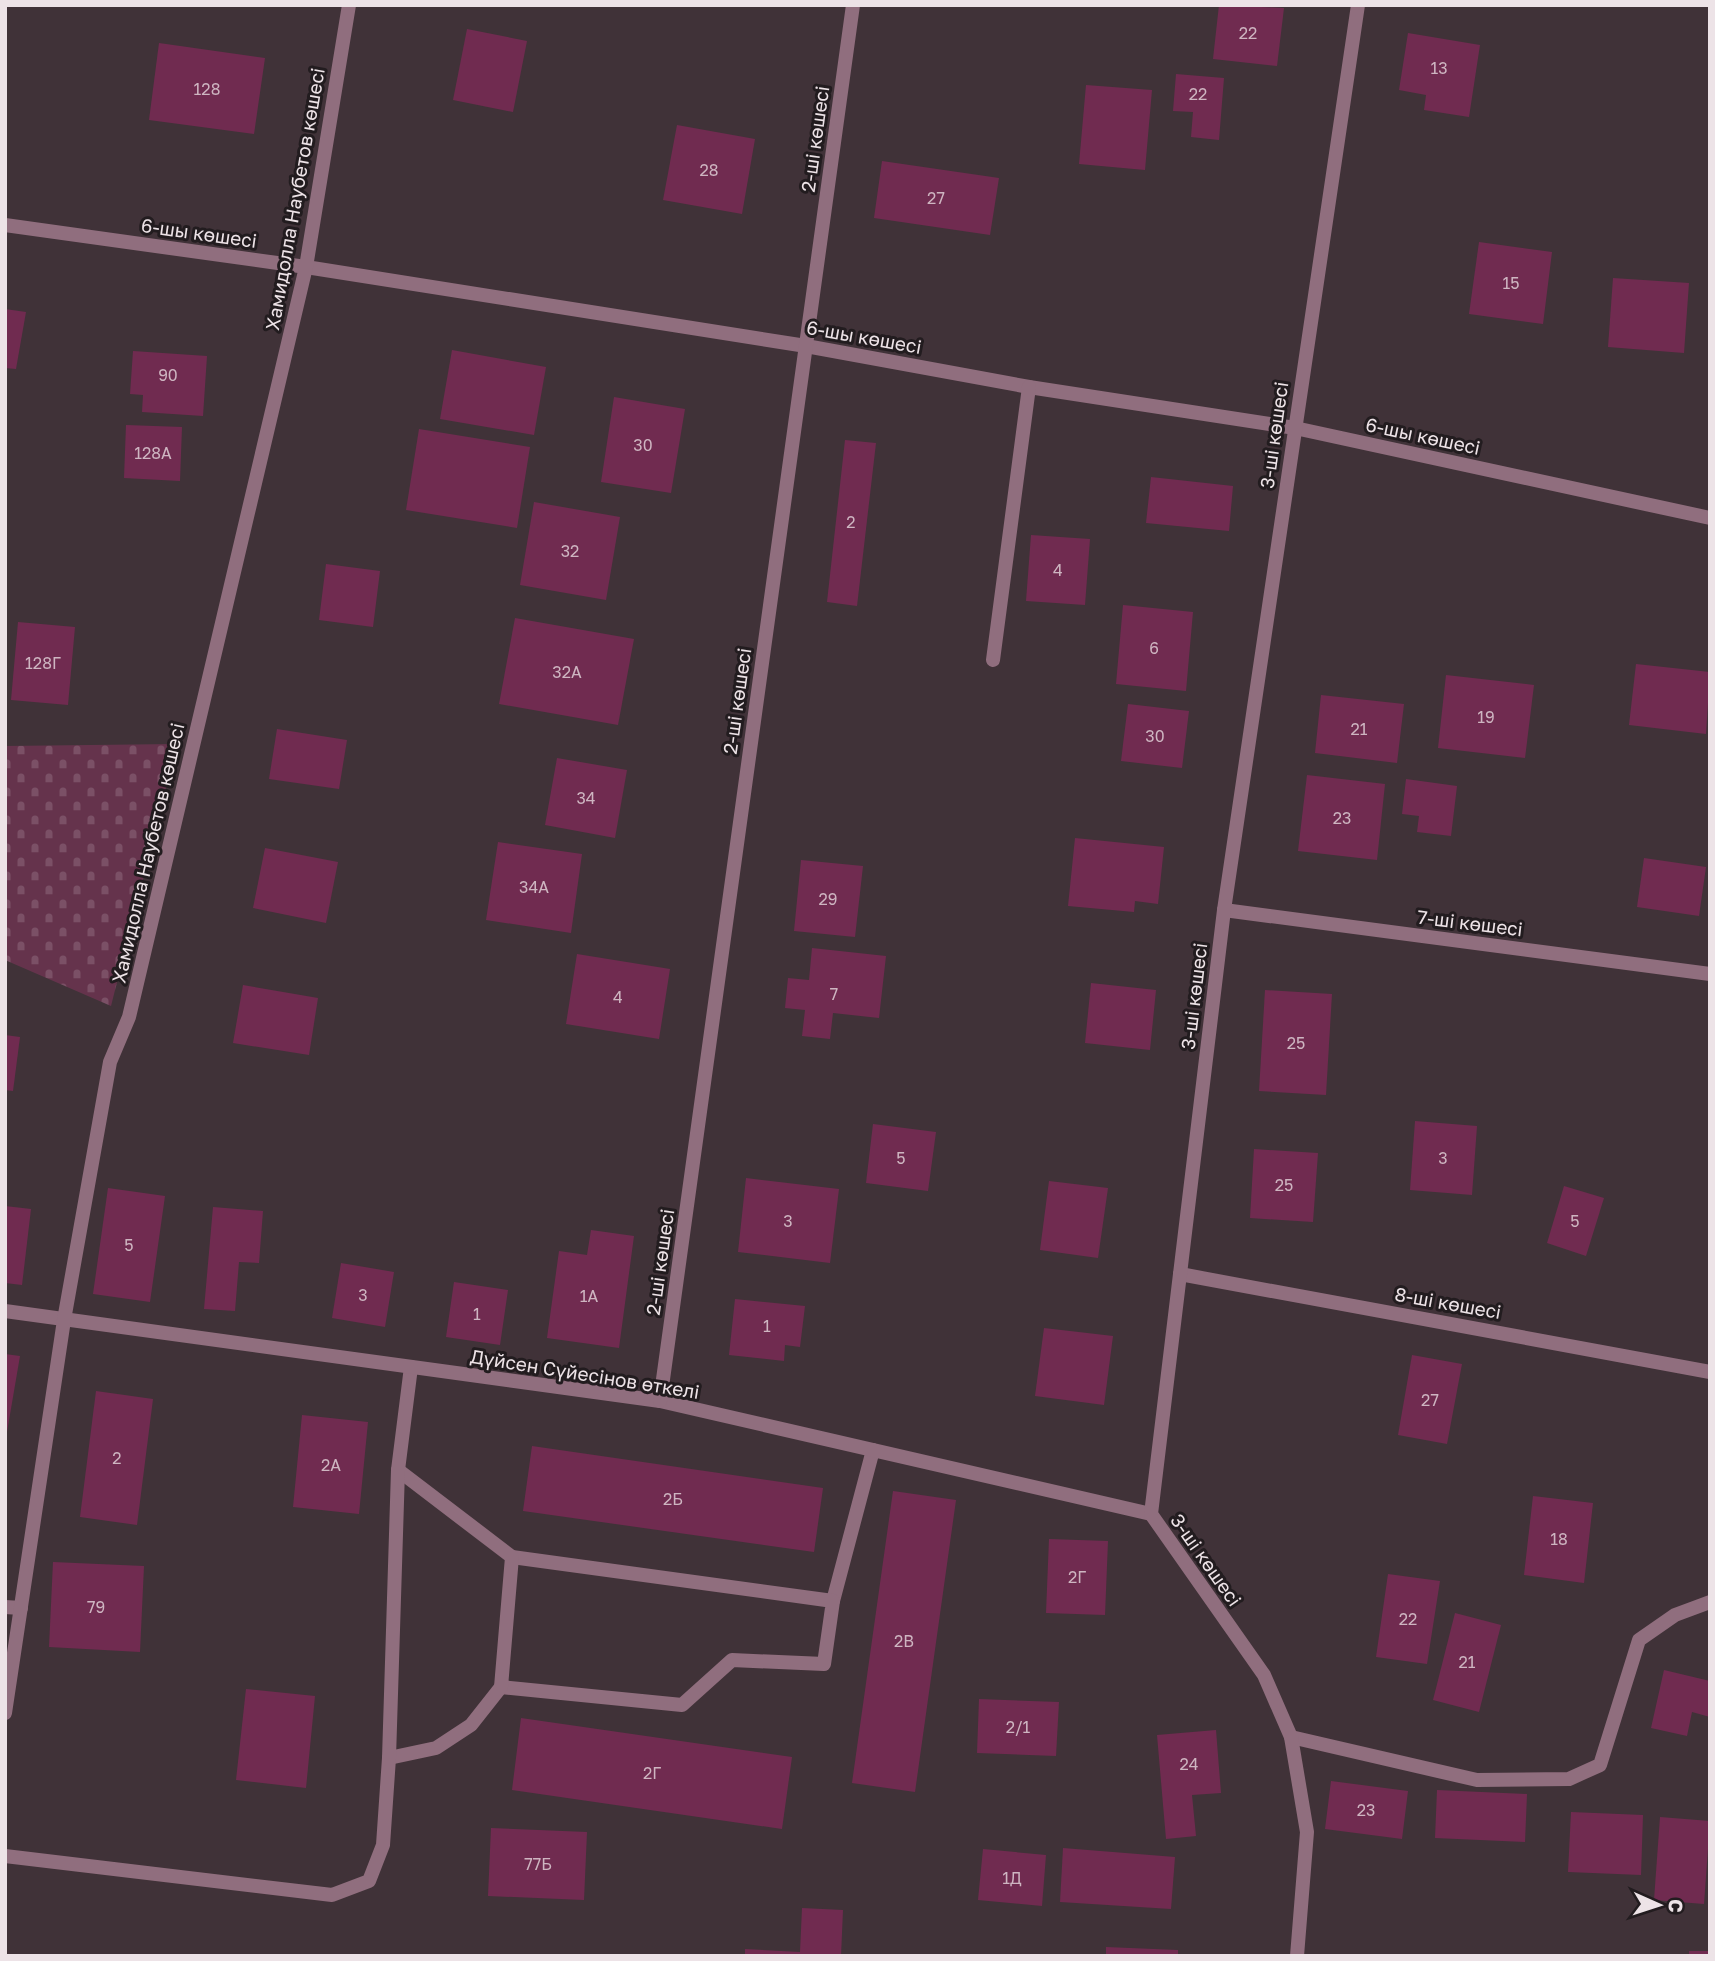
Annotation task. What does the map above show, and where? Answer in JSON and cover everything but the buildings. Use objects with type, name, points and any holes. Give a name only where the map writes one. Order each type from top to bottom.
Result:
[{"type":"street","name":"Хамидолла Наубетов көшесі","points":[[5,1713],[64,1320],[110,1062],[129,1017],[306,267],[349,5]]},
{"type":"street","name":"2-ші көшесі","points":[[660,1401],[853,5]]},
{"type":"street","name":"3-ші көшесі","points":[[1297,1956],[1307,1832],[1291,1737],[1264,1675],[1151,1514],[1224,910],[1358,5]]},
{"type":"street","name":"6-шы көшесі","points":[[5,225],[306,267],[806,346],[1029,387],[1295,428],[1710,518]]},
{"type":"street","points":[[993,660],[1029,387]]},
{"type":"street","name":"7-ші көшесі","points":[[1224,910],[1710,974]]},
{"type":"street","name":"8-ші көшесі","points":[[1180,1273],[1710,1372]]},
{"type":"street","name":"Дүйсен Сүйесінов өткелі","points":[[5,1311],[660,1401],[1151,1514]]},
{"type":"street","points":[[5,1856],[332,1895],[369,1881],[383,1845],[389,1758],[398,1470],[411,1367]]},
{"type":"street","points":[[501,1687],[682,1705],[732,1660],[824,1664],[833,1601],[873,1450]]},
{"type":"street","points":[[398,1470],[512,1557],[833,1601]]},
{"type":"street","points":[[389,1758],[436,1748],[460,1733],[471,1725],[501,1687],[512,1557]]},
{"type":"street","points":[[1291,1737],[1477,1780],[1569,1779],[1600,1765],[1639,1640],[1675,1615],[1710,1602]]},
{"type":"street","points":[[5,1607],[21,1608]]},
{"type":"green space","points":[[177,744],[111,1006],[5,960],[5,746]]}]
